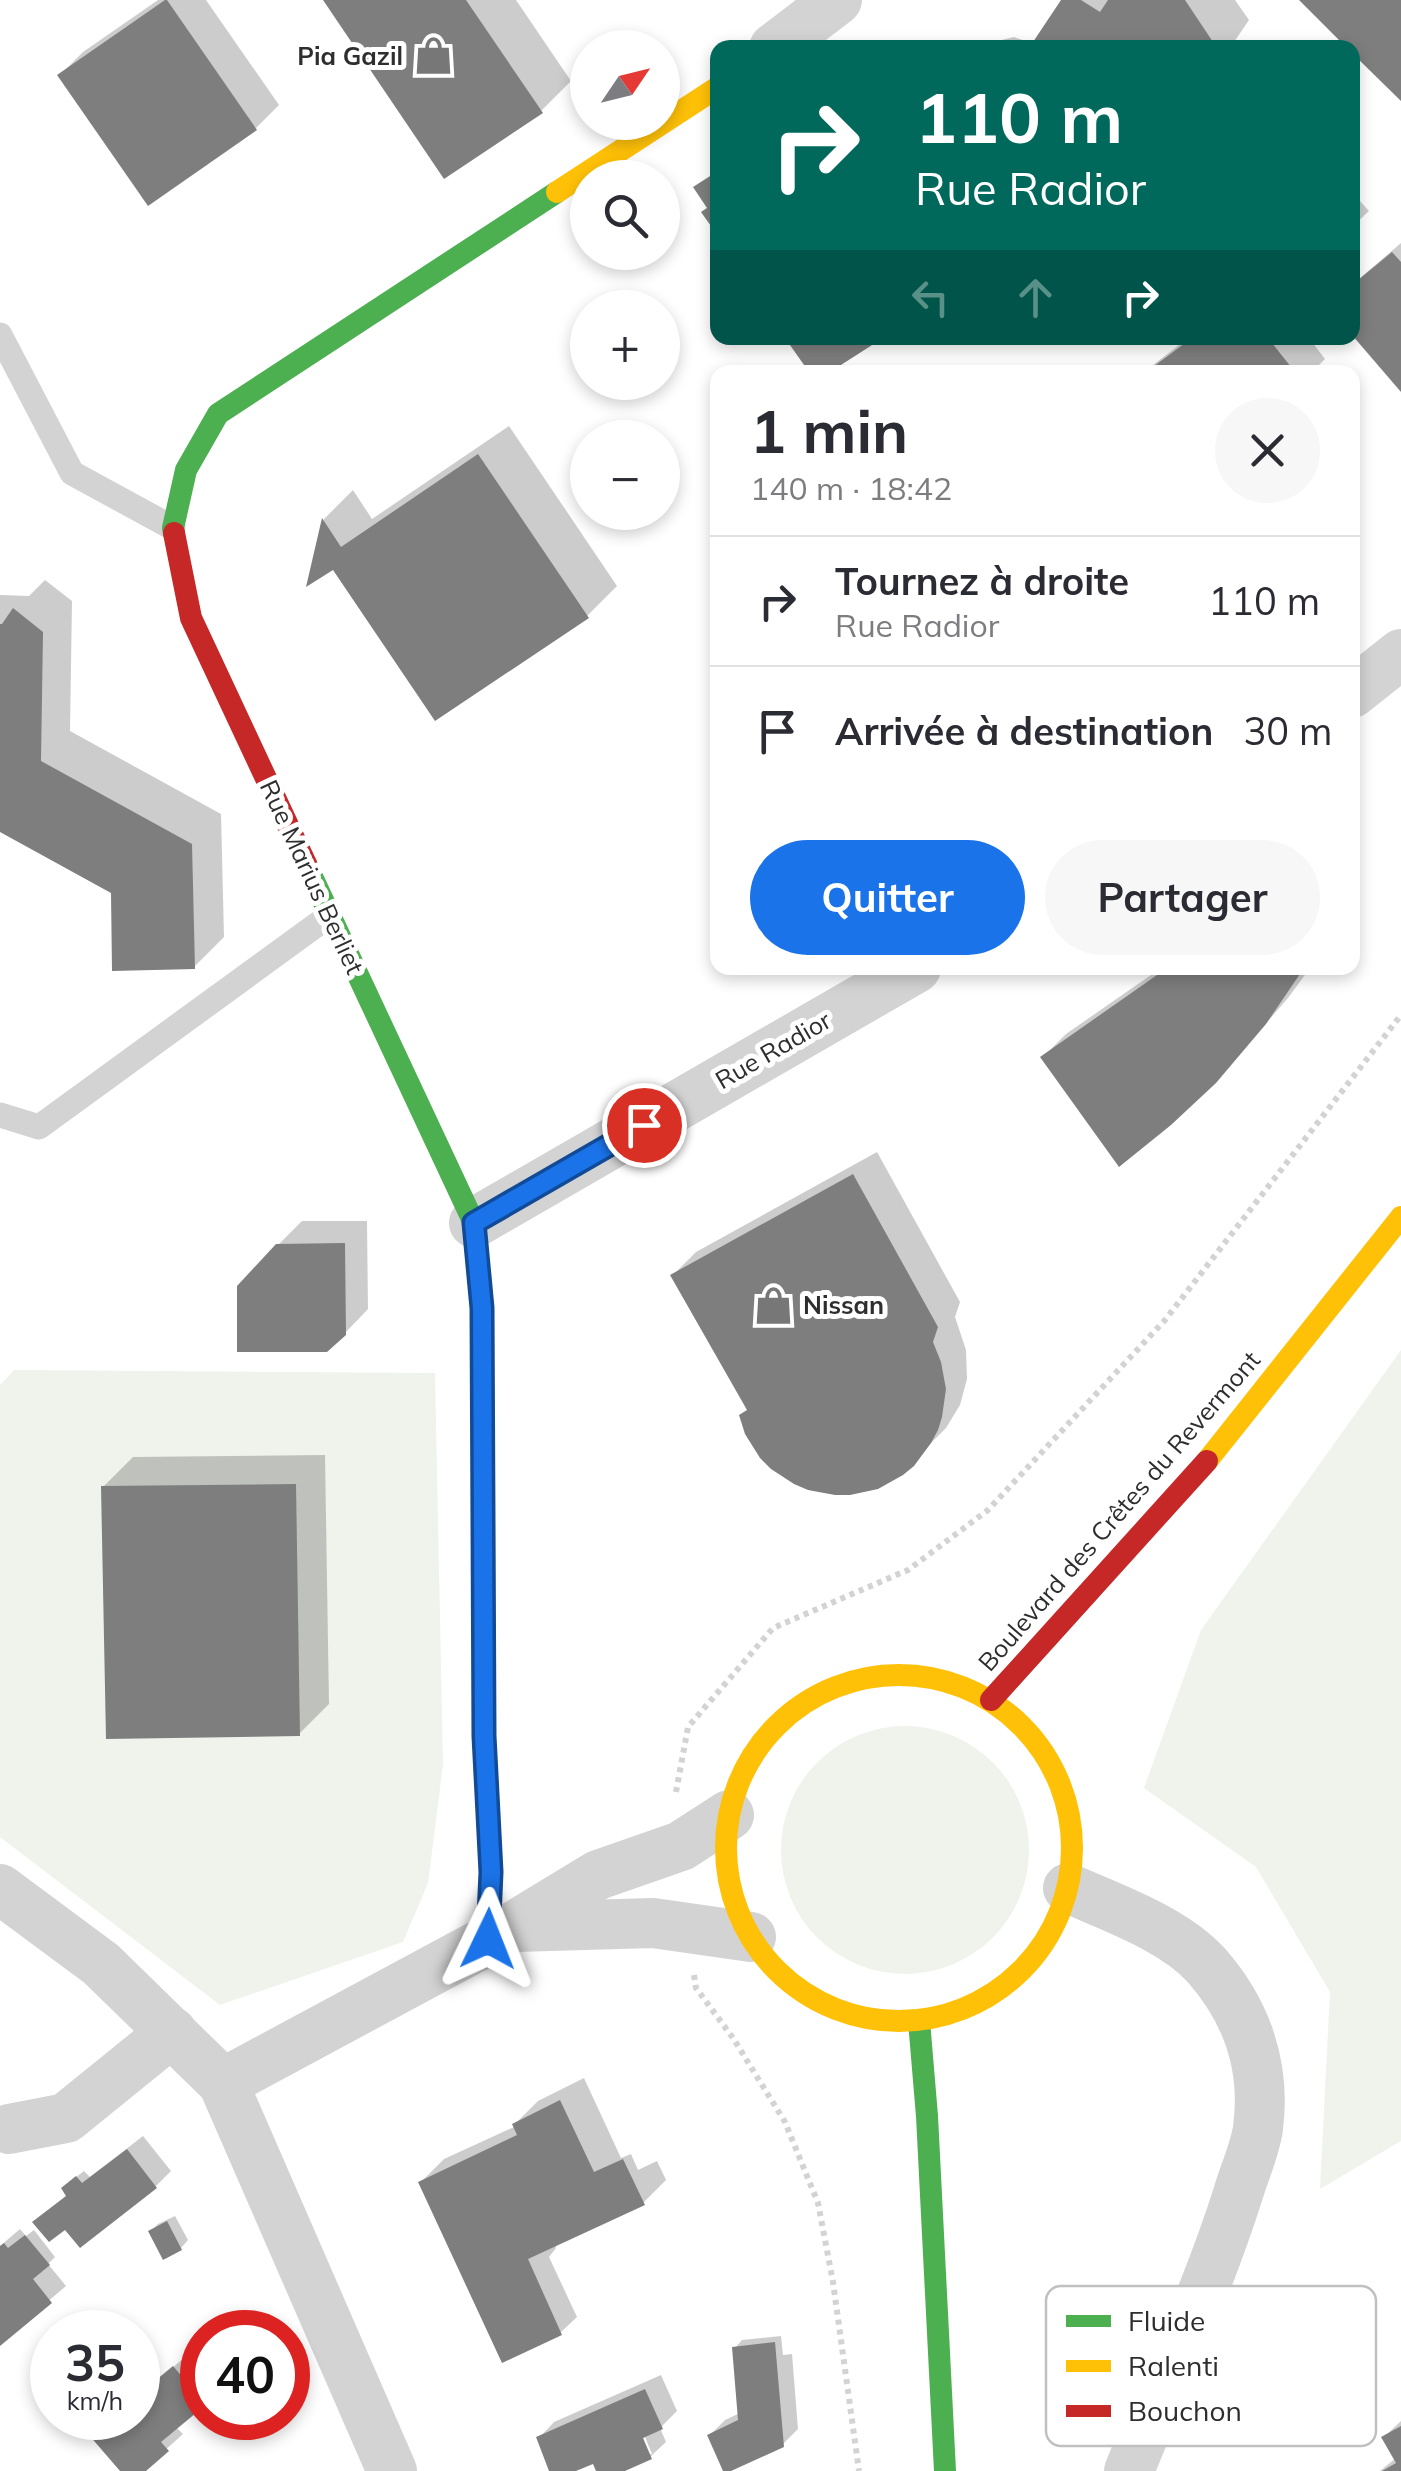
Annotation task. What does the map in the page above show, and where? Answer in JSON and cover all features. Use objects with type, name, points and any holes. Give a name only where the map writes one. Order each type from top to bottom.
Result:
[{"type":"street","points":[[785,40],[838,0]]},
{"type":"street","name":"Rue Marius Berliet","points":[[500,1934],[491,1872],[484,1736],[482,1308],[474,1223],[191,618],[174,528],[186,470],[218,414],[710,92]]},
{"type":"street","points":[[1360,687],[1401,654]]},
{"type":"street","name":"Rue Radior","points":[[474,1223],[904,975]]},
{"type":"street","name":"Boulevard des Crêtes du Revermont","points":[[991,1700],[1220,1446],[1401,1218]]},
{"type":"street","points":[[884,1674],[939,1678],[991,1700],[1032,1735],[1060,1781],[1072,1834],[1068,1888],[1048,1937],[1014,1978],[970,2007],[919,2021],[869,2019],[823,2004],[782,1976],[750,1937],[733,1899],[726,1857],[728,1815],[747,1763],[782,1719],[829,1688],[884,1674]]},
{"type":"street","points":[[222,2083],[500,1934],[598,1876],[681,1846],[728,1815]]},
{"type":"street","points":[[1068,1888],[1161,1930],[1206,1964],[1234,2004],[1253,2042],[1258,2130],[1204,2286]]},
{"type":"street","points":[[0,1889],[102,1964],[222,2083],[392,2471]]},
{"type":"street","points":[[500,1934],[653,1922],[750,1937]]},
{"type":"street","points":[[919,2021],[946,2471]]},
{"type":"street","points":[[9,2129],[66,2118],[172,2032]]},
{"type":"street","points":[[1130,2471],[1140,2446]]},
{"type":"lane","points":[[0,335],[72,473],[174,528]]},
{"type":"lane","points":[[0,1115],[40,1127],[330,915]]},
{"type":"path","points":[[665,1852],[688,1727],[773,1628],[908,1570],[988,1510],[1166,1320],[1401,1015]]},
{"type":"path","points":[[685,1928],[696,1988],[733,2038],[785,2122],[818,2202],[859,2471]]},
{"type":"shaded area","points":[[1401,1350],[1401,2141],[1320,2189],[1330,1992],[1256,1867],[1144,1788],[1201,1630]]},
{"type":"shaded area","points":[[14,1370],[435,1373],[443,1765],[428,1883],[403,1942],[220,2005],[0,1837],[0,1385]]},
{"type":"shaded area","points":[[905,1726],[929,1728],[952,1736],[993,1762],[1019,1803],[1027,1826],[1027,1874],[1019,1897],[993,1938],[952,1964],[929,1972],[905,1974],[881,1972],[858,1964],[817,1938],[791,1897],[783,1874],[781,1850],[783,1826],[791,1803],[817,1762],[858,1736],[881,1728]]},
{"type":"building","points":[[165,0],[257,130],[148,206],[57,75]]},
{"type":"building","name":"Pia Gazil","points":[[323,0],[466,0],[543,113],[444,179]]},
{"type":"building","points":[[1061,0],[1081,0],[1100,12],[1108,0],[1185,0],[1212,40],[1034,40]]},
{"type":"building","points":[[1299,0],[1401,0],[1401,101],[1360,61],[1360,40],[1339,40]]},
{"type":"building","points":[[710,176],[710,225],[701,212],[707,208],[693,187]]},
{"type":"building","points":[[1392,252],[1401,262],[1401,392],[1360,344],[1360,278]]},
{"type":"building","points":[[790,345],[872,345],[841,365],[804,365]]},
{"type":"building","points":[[1183,345],[1274,345],[1289,365],[1155,365]]},
{"type":"building","points":[[478,454],[589,618],[435,721],[333,570],[306,587],[322,518],[341,547]]},
{"type":"building","points":[[13,608],[43,632],[41,761],[192,844],[195,969],[112,971],[111,893],[0,832],[0,624]]},
{"type":"building","points":[[1157,975],[1299,975],[1266,1024],[1216,1083],[1119,1167],[1040,1057]]},
{"type":"building","points":[[853,1174],[938,1327],[933,1342],[946,1389],[938,1430],[914,1466],[878,1489],[835,1495],[794,1484],[760,1458],[739,1415],[747,1410],[670,1275]]},
{"type":"building","points":[[345,1243],[346,1335],[327,1352],[237,1352],[237,1286],[276,1244]]},
{"type":"building","points":[[296,1484],[300,1736],[106,1739],[101,1486]]},
{"type":"building","points":[[560,2100],[594,2172],[623,2159],[645,2205],[528,2259],[562,2335],[502,2363],[418,2182],[517,2135],[512,2124]]},
{"type":"building","points":[[127,2149],[157,2188],[80,2248],[65,2230],[49,2242],[32,2222],[66,2196],[61,2188],[76,2176],[82,2183]]},
{"type":"building","points":[[167,2221],[182,2250],[163,2260],[148,2231]]},
{"type":"building","points":[[25,2235],[50,2265],[33,2279],[52,2303],[44,2310],[30,2310],[30,2321],[0,2346],[0,2246],[4,2243],[8,2248]]},
{"type":"building","points":[[775,2342],[784,2447],[723,2471],[707,2435],[738,2420],[732,2347]]},
{"type":"building","points":[[173,2366],[180,2374],[180,2426],[161,2442],[169,2451],[146,2471],[120,2471],[93,2440],[160,2440],[160,2377]]},
{"type":"building","points":[[645,2389],[663,2429],[643,2438],[652,2459],[625,2471],[596,2471],[593,2464],[576,2471],[549,2471],[536,2437]]},
{"type":"building","points":[[1401,2426],[1401,2471],[1382,2471],[1396,2463],[1381,2437]]},
{"type":"traffic: fast","points":[[174,533],[186,470],[218,414],[557,192]]},
{"type":"traffic: fast","points":[[306,864],[474,1223],[480,1280]]},
{"type":"traffic: fast","points":[[919,2021],[945,2471]]},
{"type":"traffic: slow","points":[[557,192],[710,92]]},
{"type":"traffic: slow","points":[[1207,1461],[1401,1217]]},
{"type":"traffic: slow","points":[[480,1280],[484,1736],[491,1872],[488,1939]]},
{"type":"traffic: slow","points":[[899,1675],[933,1679],[965,1689],[995,1704],[1021,1726],[1043,1752],[1058,1782],[1068,1814],[1072,1848],[1068,1882],[1058,1914],[1043,1944],[1021,1970],[995,1992],[965,2007],[933,2017],[899,2021],[865,2017],[833,2007],[803,1992],[777,1970],[755,1944],[740,1914],[730,1882],[726,1848],[730,1814],[740,1782],[755,1752],[777,1726],[803,1704],[833,1689],[865,1679],[899,1675]]},
{"type":"traffic: jam","points":[[174,533],[191,618],[306,864]]},
{"type":"traffic: jam","points":[[991,1700],[1207,1461]]},
{"type":"place","name":"Pia Gazil","points":[[433,56]]},
{"type":"place","name":"Nissan","points":[[773,1305]]},
{"type":"route","points":[[488,1939],[491,1872],[484,1736],[482,1308],[474,1223],[644,1125]]}]
